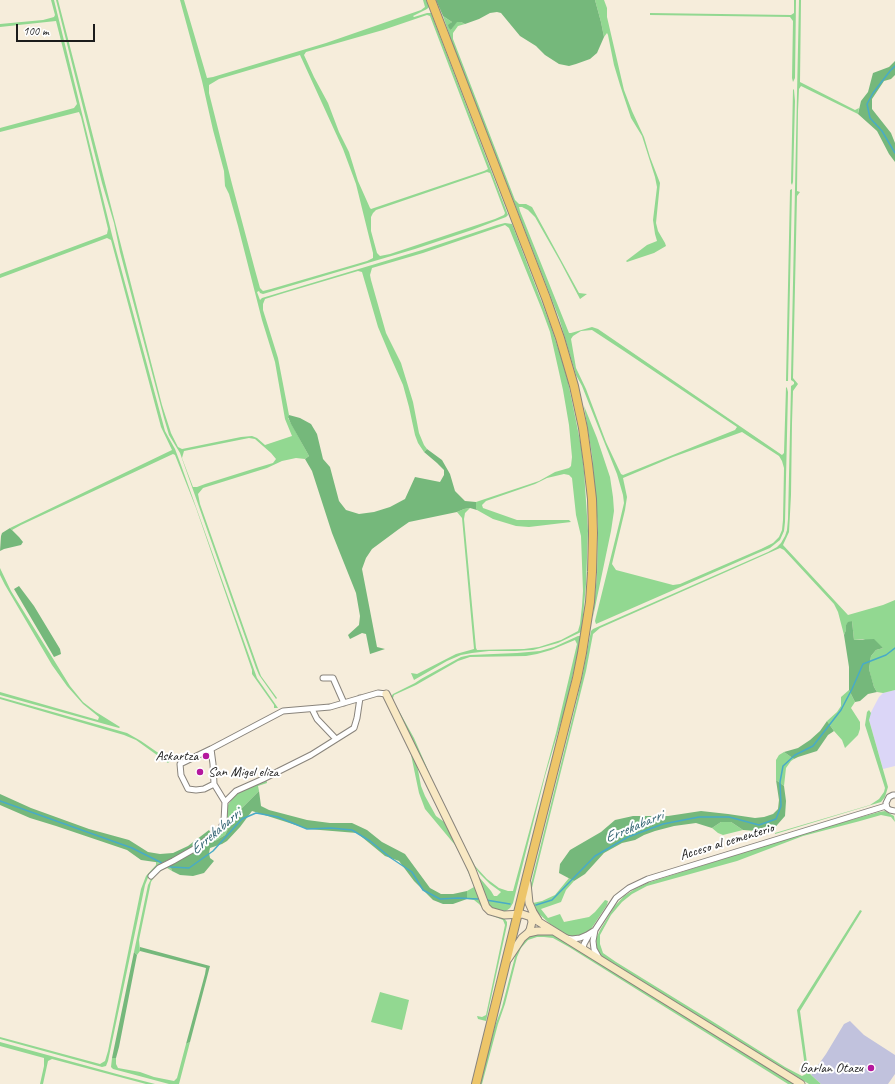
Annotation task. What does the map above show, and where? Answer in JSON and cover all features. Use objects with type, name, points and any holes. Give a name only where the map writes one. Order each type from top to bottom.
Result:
[{"type":"main road","points":[[432,0],[560,338],[579,408],[592,499],[593,549],[591,594],[577,678],[517,914],[476,1084]]},
{"type":"main road","points":[[386,694],[472,870],[486,907],[490,911],[504,915],[522,914],[540,922],[801,1084]]},
{"type":"main road","points":[[527,876],[529,902],[533,912],[540,922]]},
{"type":"main road","points":[[505,964],[522,938],[530,930],[532,922],[531,917]]},
{"type":"main road","points":[[528,933],[537,931],[556,932]]},
{"type":"street","points":[[323,678],[333,678],[344,703]]},
{"type":"street","points":[[214,784],[204,789],[188,789],[181,775],[180,764],[283,711],[330,707],[378,693],[386,694]]},
{"type":"street","points":[[225,802],[236,791],[311,755],[354,728],[360,698]]},
{"type":"street","points":[[312,709],[317,719],[336,739]]},
{"type":"street","points":[[151,876],[159,868],[194,849],[220,830],[224,821],[225,802],[214,784],[211,749]]},
{"type":"street","points":[[895,795],[888,797],[886,801],[886,806],[890,810],[895,811]]},
{"type":"street","name":"Acceso al cementerio","points":[[591,935],[616,898],[629,888],[648,879],[886,806]]},
{"type":"street","points":[[565,938],[572,939],[591,935]]},
{"type":"street","points":[[583,949],[584,944],[591,935]]},
{"type":"street","points":[[591,935],[594,950],[599,959]]},
{"type":"shaded area","points":[[895,690],[895,766],[883,769],[869,716],[879,697],[883,693]]},
{"type":"shaded area","points":[[850,1021],[864,1035],[895,1055],[895,1074],[888,1084],[821,1084],[811,1075],[844,1024]]},
{"type":"green space","points":[[51,0],[54,0],[112,235],[165,431],[175,449],[181,465],[257,678],[278,708],[274,708],[274,705],[252,674],[252,670],[196,508],[175,455],[173,454],[12,530],[10,528],[172,450],[161,427],[111,240],[107,238],[0,278],[0,274],[107,234],[108,229],[79,112],[0,132],[0,128],[74,108],[77,104],[56,21],[0,27],[0,24],[43,20],[54,17],[55,15]]},
{"type":"green space","points":[[56,0],[58,0],[162,405],[171,433],[178,447],[182,449],[252,436],[257,438],[265,445],[292,436],[285,419],[275,362],[262,320],[229,194],[225,186],[224,171],[180,0],[184,0],[207,78],[326,43],[421,10],[425,7],[423,0],[426,0],[429,7],[413,16],[431,13],[508,215],[472,230],[415,249],[263,294],[259,291],[257,292],[260,300],[262,298],[422,250],[497,225],[505,223],[512,224],[560,354],[568,382],[581,446],[588,531],[586,584],[581,632],[558,643],[533,650],[489,651],[461,655],[447,661],[414,680],[411,673],[417,674],[456,654],[474,649],[462,518],[457,512],[464,509],[470,508],[465,513],[464,519],[477,650],[524,649],[539,647],[561,640],[578,631],[580,624],[583,591],[581,536],[576,515],[572,478],[569,475],[564,474],[547,478],[535,484],[486,501],[482,505],[483,508],[517,520],[569,520],[571,522],[529,527],[516,526],[493,519],[477,510],[476,507],[476,502],[539,481],[555,472],[569,468],[571,466],[572,457],[569,425],[563,390],[550,332],[509,228],[505,225],[423,253],[372,268],[370,275],[371,280],[386,333],[401,363],[413,402],[419,433],[427,449],[424,452],[415,435],[403,385],[378,327],[362,272],[358,271],[265,299],[263,310],[278,358],[289,415],[288,418],[309,456],[305,459],[296,458],[282,461],[267,468],[203,488],[198,494],[200,504],[261,676],[277,698],[276,699],[259,675],[256,668],[180,453],[169,435],[120,252],[114,223],[102,183]],"holes":[[[427,15],[430,16],[488,169],[371,209],[358,181],[349,152],[339,132],[328,103],[304,55],[306,52],[383,30]],[[300,55],[343,149],[356,184],[373,258],[271,289],[263,291],[260,288],[209,93],[209,85],[219,79]],[[487,172],[490,173],[505,213],[504,215],[495,219],[380,256],[377,253],[371,231],[371,217],[376,210]],[[249,438],[255,439],[276,459],[273,463],[193,487],[182,458],[184,451]]]},
{"type":"green space","points":[[436,0],[595,0],[604,37],[597,53],[590,59],[569,66],[559,64],[545,55],[536,46],[520,36],[501,13],[490,13],[465,24],[457,22],[451,30],[448,25],[452,22],[443,16]]},
{"type":"green space","points":[[595,0],[604,0],[607,8],[607,17],[624,90],[644,137],[660,183],[656,223],[658,231],[666,246],[654,253],[627,262],[626,261],[647,245],[657,241],[653,220],[657,187],[642,136],[631,118],[620,85],[607,33],[604,37]]},
{"type":"green space","points":[[794,0],[796,0],[795,78],[793,82],[793,21],[790,17],[650,15],[650,13],[791,15],[794,13]]},
{"type":"green space","points":[[799,0],[801,0],[800,82],[855,110],[859,108],[858,114],[801,86],[799,89],[797,191],[800,192],[797,196],[793,378],[798,384],[793,391],[789,532],[783,545],[848,615],[895,600],[895,690],[883,693],[877,692],[871,677],[869,669],[871,656],[876,650],[883,648],[863,639],[854,640],[852,621],[846,625],[844,635],[838,612],[834,604],[784,550],[780,548],[600,628],[593,634],[586,671],[531,892],[530,888],[576,704],[591,631],[768,552],[781,543],[787,530],[791,386],[794,384],[791,377]]},
{"type":"green space","points":[[443,16],[452,22],[451,30],[456,22],[465,24],[458,26],[453,33],[453,39],[515,200],[519,204],[526,204],[532,207],[579,293],[587,294],[580,299],[535,217],[528,210],[519,207],[569,333],[592,327],[598,329],[782,455],[784,453],[786,387],[788,392],[785,522],[784,531],[780,540],[770,548],[596,624],[595,621],[624,503],[623,495],[617,474],[582,386],[576,375],[559,318]],"holes":[[[592,330],[737,427],[735,430],[623,475],[621,474],[606,442],[586,389],[576,368],[571,339],[581,331]],[[742,432],[779,456],[782,461],[784,468],[783,520],[782,530],[779,537],[773,543],[761,549],[680,584],[673,585],[616,570],[612,564],[627,497],[623,478],[673,457]]]},
{"type":"green space","points":[[895,61],[895,75],[891,79],[884,81],[872,99],[872,109],[891,133],[895,143],[895,162],[877,131],[858,114],[861,101],[868,92],[873,73],[889,67]]},
{"type":"green space","points":[[793,89],[795,101],[792,185],[791,183]]},
{"type":"green space","points":[[792,189],[788,381],[786,381],[790,190]]},
{"type":"green space","points":[[584,406],[597,438],[610,477],[614,511],[593,617],[597,575],[598,528],[592,455]]},
{"type":"green space","points":[[289,415],[300,418],[311,424],[317,434],[323,459],[330,467],[339,501],[346,510],[359,514],[374,512],[390,507],[405,499],[415,477],[440,482],[444,475],[444,470],[424,452],[427,449],[442,460],[450,474],[455,491],[465,501],[476,502],[477,510],[470,508],[464,509],[457,512],[409,522],[372,549],[366,558],[362,569],[377,647],[385,649],[370,654],[366,634],[362,633],[350,639],[348,635],[359,625],[360,616],[356,593],[332,533],[312,471],[305,459],[309,456],[291,424],[288,417]]},
{"type":"green space","points":[[10,528],[23,542],[21,545],[0,551],[2,533]]},
{"type":"green space","points":[[0,568],[11,591],[70,686],[83,702],[120,727],[119,728],[0,695],[0,692],[98,720],[99,717],[83,704],[67,686],[52,665],[5,585],[0,575]]},
{"type":"green space","points":[[19,586],[34,606],[60,649],[61,654],[54,657],[14,589]]},
{"type":"green space","points":[[852,621],[854,640],[874,639],[883,648],[876,650],[871,656],[869,669],[877,692],[868,694],[860,701],[855,702],[849,690],[849,667],[844,635],[846,625],[848,622]]},
{"type":"green space","points":[[581,636],[566,705],[545,776],[513,903],[506,911],[495,911],[487,904],[477,877],[479,877],[494,896],[497,896],[501,892],[480,874],[471,862],[441,805],[416,747],[390,698],[393,694],[461,657],[470,655],[540,651]],"holes":[[[575,640],[577,644],[556,733],[513,891],[508,891],[499,888],[487,879],[475,866],[445,809],[414,738],[393,698],[394,695],[416,685],[458,661],[470,657],[526,656],[551,650]]]},
{"type":"green space","points":[[849,690],[855,702],[851,708],[860,722],[860,729],[858,735],[845,748],[842,740],[827,721],[837,712],[841,706],[841,697]]},
{"type":"green space","points":[[0,697],[127,733],[170,761],[168,763],[136,740],[124,735],[0,699]]},
{"type":"green space","points":[[869,710],[871,713],[869,720],[888,787],[885,797],[881,802],[775,834],[870,805],[879,799],[885,788],[865,725],[867,712]]},
{"type":"green space","points":[[827,721],[834,731],[828,735],[817,751],[794,759],[784,752],[798,748],[810,740],[820,731]]},
{"type":"green space","points":[[410,750],[414,756],[421,786],[425,796],[436,816],[447,824],[462,851],[482,905],[504,918],[507,922],[486,1021],[478,1019],[477,1016],[482,1017],[486,1015],[505,925],[503,920],[488,914],[474,900],[467,899],[467,891],[474,887],[465,864],[455,845],[425,809],[419,793]]},
{"type":"green space","points":[[784,752],[794,759],[786,768],[784,786],[776,780],[776,760],[779,755]]},
{"type":"green space","points":[[266,778],[267,783],[258,786],[259,791],[242,808],[232,821],[225,835],[217,840],[200,846],[221,833],[226,823],[228,805],[234,796],[243,789]]},
{"type":"green space","points":[[776,780],[784,786],[786,801],[785,816],[771,832],[743,830],[731,822],[721,822],[712,828],[696,823],[674,826],[622,843],[604,853],[585,874],[574,881],[559,873],[560,864],[570,850],[601,832],[615,820],[633,816],[668,816],[701,811],[755,818],[773,814],[778,809],[779,800]]},
{"type":"green space","points":[[259,791],[261,806],[269,810],[307,820],[330,823],[352,823],[367,830],[382,842],[405,854],[430,888],[441,894],[453,894],[467,891],[467,899],[453,904],[443,904],[433,900],[414,881],[399,861],[385,856],[357,833],[308,829],[252,811],[227,841],[210,848],[210,858],[214,861],[204,873],[193,876],[180,875],[172,871],[170,865],[200,846],[217,840],[225,835],[232,821],[242,808]]},
{"type":"green space","points":[[0,794],[31,808],[89,829],[129,840],[148,852],[160,854],[173,853],[188,846],[209,830],[212,835],[183,853],[162,863],[141,860],[127,850],[30,818],[0,805]]},
{"type":"green space","points":[[885,811],[894,816],[895,822],[891,817],[881,815],[803,836],[737,861],[647,886],[632,894],[622,902],[611,915],[600,935],[600,944],[603,953],[785,1067],[802,1076],[806,1074],[797,1010],[860,910],[862,911],[800,1011],[808,1070],[811,1075],[821,1084],[809,1084],[787,1071],[603,957],[597,949],[596,939],[614,907],[624,896],[647,883],[808,832]]},
{"type":"green space","points":[[721,822],[731,822],[743,830],[723,835],[712,828]]},
{"type":"green space","points":[[156,862],[162,863],[149,875],[145,885],[106,1066],[102,1067],[0,1039],[0,1037],[100,1064],[105,1061],[141,889],[146,876],[156,865]]},
{"type":"green space","points":[[170,864],[172,871],[167,868],[162,870],[156,874],[151,882],[139,940],[140,951],[137,955],[134,952],[148,885],[157,871]]},
{"type":"green space","points":[[569,878],[574,881],[566,890],[561,902],[541,909],[548,918],[560,914],[564,922],[589,917],[605,900],[608,901],[607,905],[589,932],[585,935],[576,937],[569,936],[550,924],[536,911],[533,903],[555,895]]},
{"type":"green space","points":[[545,933],[554,935],[794,1084],[788,1084],[569,947],[553,938],[537,937],[528,940],[521,948],[517,957],[482,1084],[480,1084],[517,949],[528,937],[534,934]]},
{"type":"green space","points":[[140,947],[210,966],[190,1042],[186,1044],[206,968],[140,951]]},
{"type":"green space","points":[[134,952],[137,955],[119,1047],[116,1058],[112,1058]]},
{"type":"green space","points":[[380,992],[409,1000],[402,1030],[371,1022]]},
{"type":"green space","points":[[0,1042],[155,1084],[146,1084],[52,1059],[48,1061],[43,1084],[40,1084],[44,1066],[44,1058],[0,1046]]},
{"type":"green space","points":[[190,1042],[179,1084],[169,1084],[113,1069],[111,1067],[112,1058],[116,1058],[118,1068],[174,1081],[177,1078],[186,1044]]},
{"type":"waterway","name":"Errekabarri","points":[[895,66],[873,93],[867,104],[870,118],[882,131],[895,153]]},
{"type":"waterway","name":"Errekabarri","points":[[536,905],[552,900],[595,856],[628,837],[663,824],[699,817],[729,817],[759,825],[776,819],[781,806],[780,782],[783,766],[795,755],[813,746],[841,710],[863,664],[886,655],[895,648]]},
{"type":"waterway","name":"Errekabarri","points":[[0,801],[132,848],[164,864]]},
{"type":"waterway","name":"Errekabarri","points":[[167,866],[189,868],[213,851],[242,819],[256,813],[278,817],[307,829],[331,828],[352,830],[370,841],[391,858],[412,872],[423,890],[440,899],[478,899]]},
{"type":"waterway","name":"Errekabarri","points":[[486,900],[510,904]]},
{"type":"place","name":"Askartza","points":[[206,756]]},
{"type":"place","name":"San Migel eliza","points":[[200,772]]},
{"type":"place","name":"Garlan Otazu","points":[[871,1068]]}]
